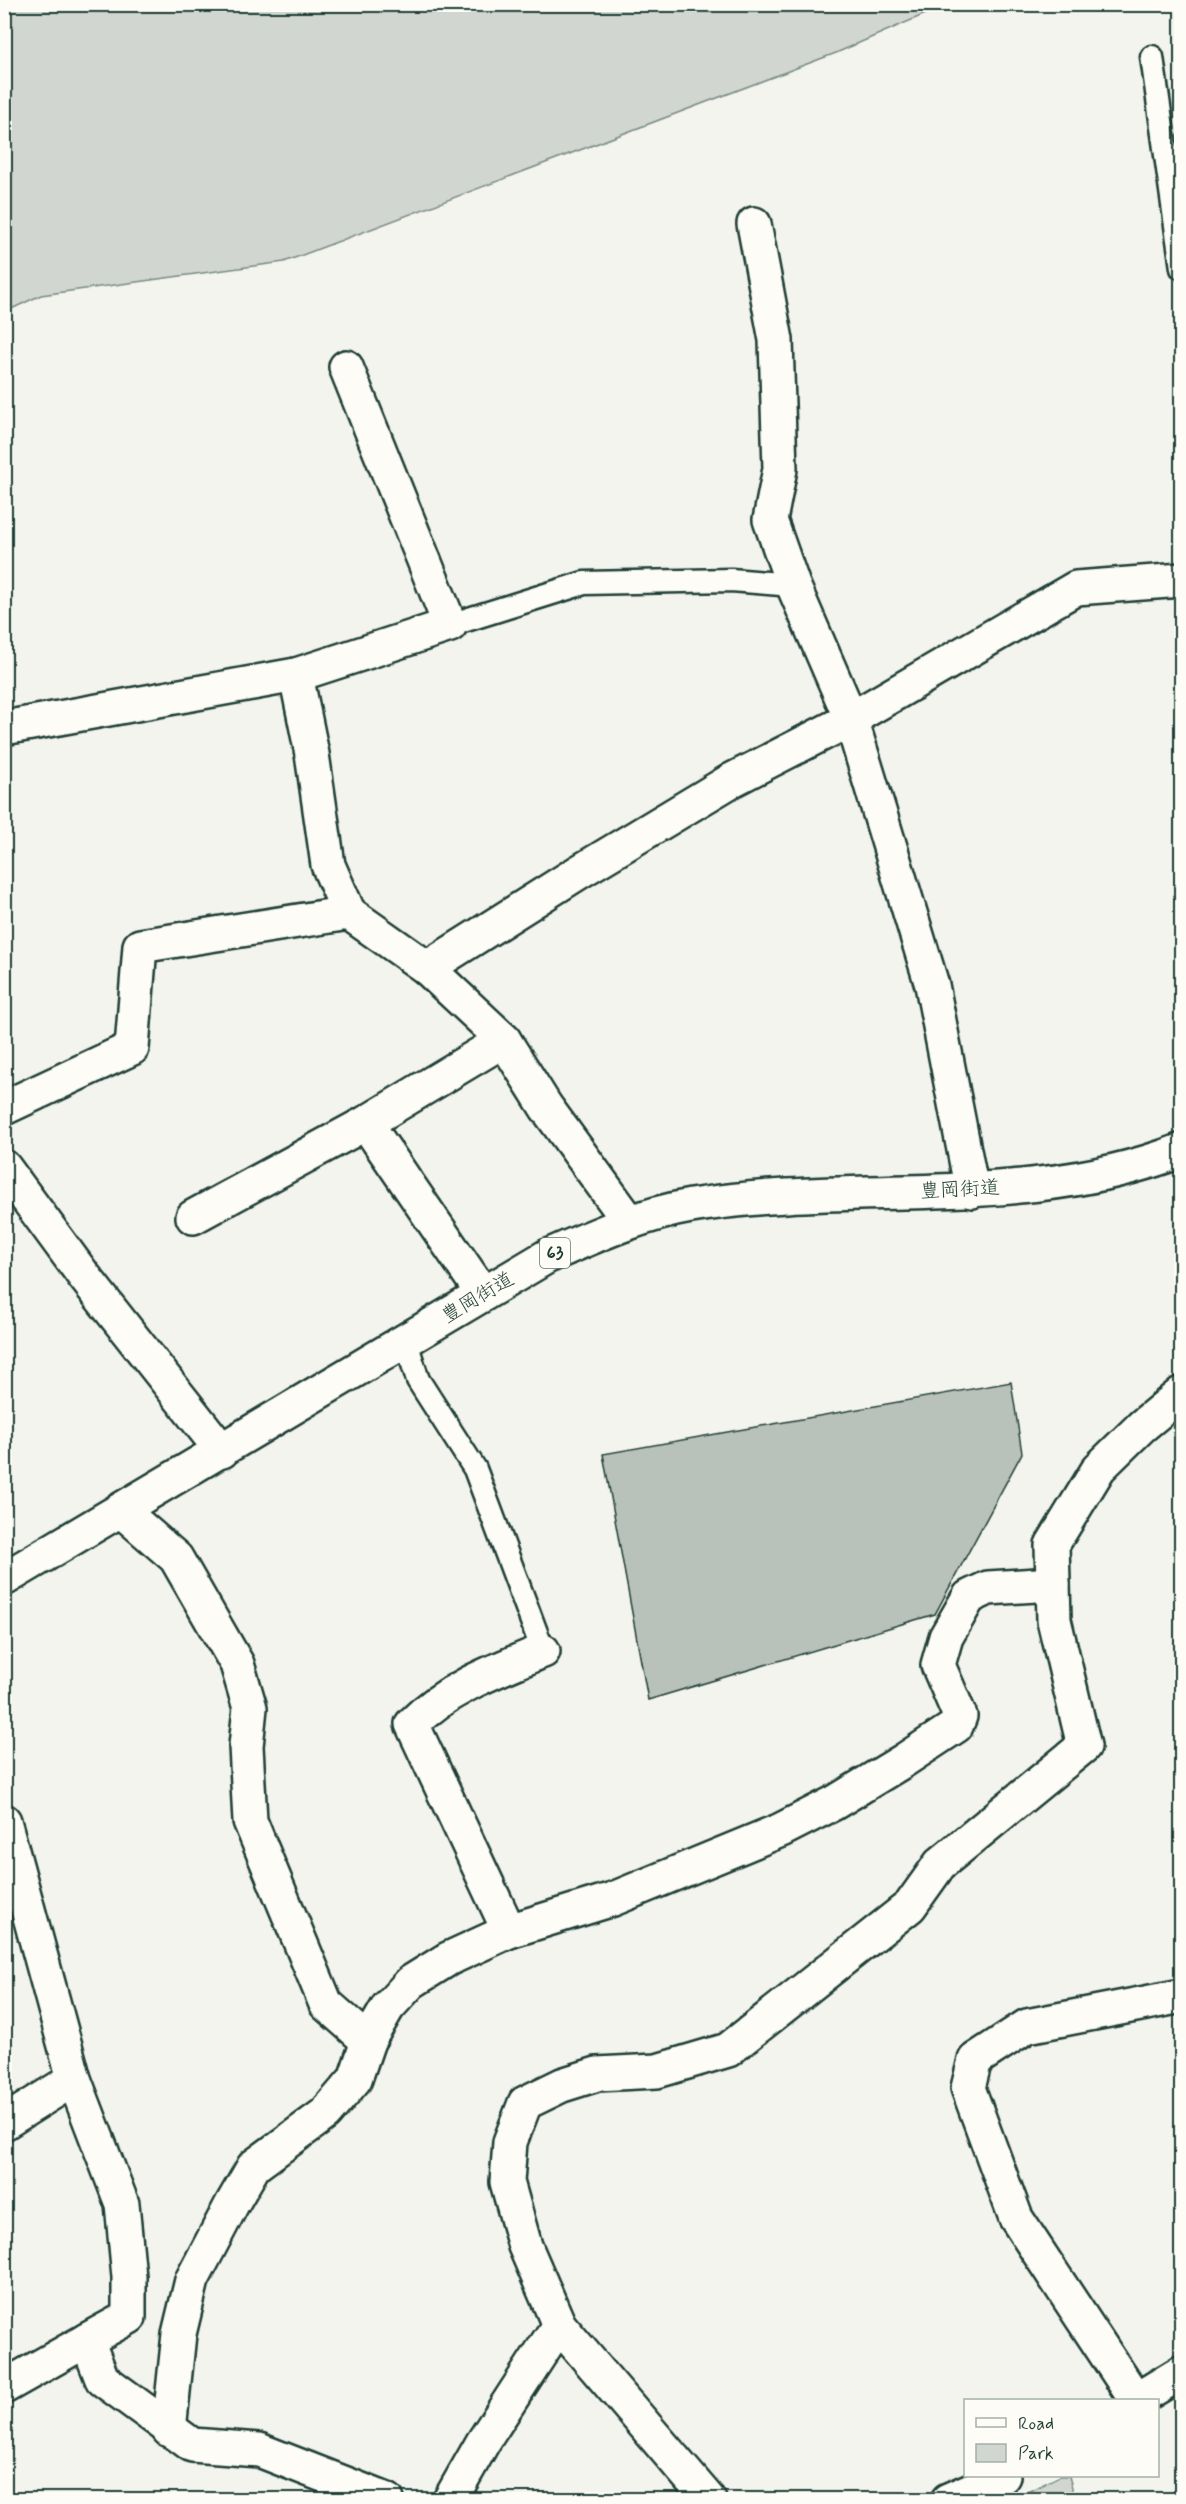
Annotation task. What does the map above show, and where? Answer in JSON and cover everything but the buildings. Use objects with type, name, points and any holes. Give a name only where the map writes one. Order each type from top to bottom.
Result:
[{"type":"street","points":[[754,224],[776,340],[780,469],[770,520],[793,585],[851,718],[932,985],[972,1191]]},
{"type":"street","points":[[4,728],[296,675],[450,625],[346,367]]},
{"type":"street","points":[[427,968],[579,872],[732,780],[851,718],[1076,588],[1182,580]]},
{"type":"street","points":[[296,675],[312,754],[328,865],[349,913],[427,968],[504,1040],[546,1107],[629,1221]]},
{"type":"street","points":[[4,1108],[132,1048],[140,946],[349,913]]},
{"type":"street","points":[[193,1217],[366,1123],[504,1040]]},
{"type":"street","points":[[366,1123],[483,1294]]},
{"type":"street","name":"豊岡街道","points":[[4,1579],[122,1511],[546,1257],[629,1221],[690,1207],[752,1198],[972,1191],[1074,1181],[1145,1165],[1182,1150]]},
{"type":"street","points":[[4,1167],[84,1276],[222,1451]]},
{"type":"street","points":[[709,2499],[559,2325],[525,2246],[507,2182],[510,2142],[525,2103],[562,2085],[597,2074],[657,2071],[728,2050],[910,1906],[940,1864],[1084,1746],[1054,1620],[1052,1545],[1099,1468],[1142,1426],[1182,1393]]},
{"type":"street","points":[[122,1511],[176,1558],[237,1664],[250,1708],[246,1746],[250,1821],[326,2004],[368,2041]]},
{"type":"street","points":[[169,2430],[179,2334],[192,2280],[254,2166],[325,2115],[355,2079],[368,2041],[388,2007],[411,1982],[448,1959],[509,1931],[613,1899],[781,1830],[834,1803],[903,1761],[956,1726],[960,1716],[938,1665],[946,1636],[969,1597],[988,1588],[1053,1584]]},
{"type":"street","points":[[509,1931],[412,1724],[424,1712],[475,1681],[543,1651]]},
{"type":"street","points":[[4,1821],[74,2079],[122,2204],[129,2277],[129,2317],[4,2387]]},
{"type":"street","points":[[1135,2399],[1016,2218],[969,2088],[975,2060],[1027,2026],[1182,1996]]},
{"type":"street","points":[[4,2123],[74,2079]]},
{"type":"street","points":[[450,2499],[483,2442],[559,2325]]},
{"type":"street","points":[[87,2340],[102,2379],[192,2445],[259,2450],[387,2499]]},
{"type":"street","points":[[1138,2399],[1182,2372]]},
{"type":"street","points":[[948,2499],[998,2477]]},
{"type":"lane","points":[[1152,57],[1182,268]]},
{"type":"lane","points":[[450,625],[584,583],[731,580],[793,585]]},
{"type":"lane","points":[[406,1342],[418,1380],[475,1469],[543,1651]]},
{"type":"green space","points":[[4,5],[946,5],[836,53],[284,262],[41,295],[5,312]]},
{"type":"green space","points":[[1058,2477],[1069,2477],[1075,2499],[1013,2499]]}]
